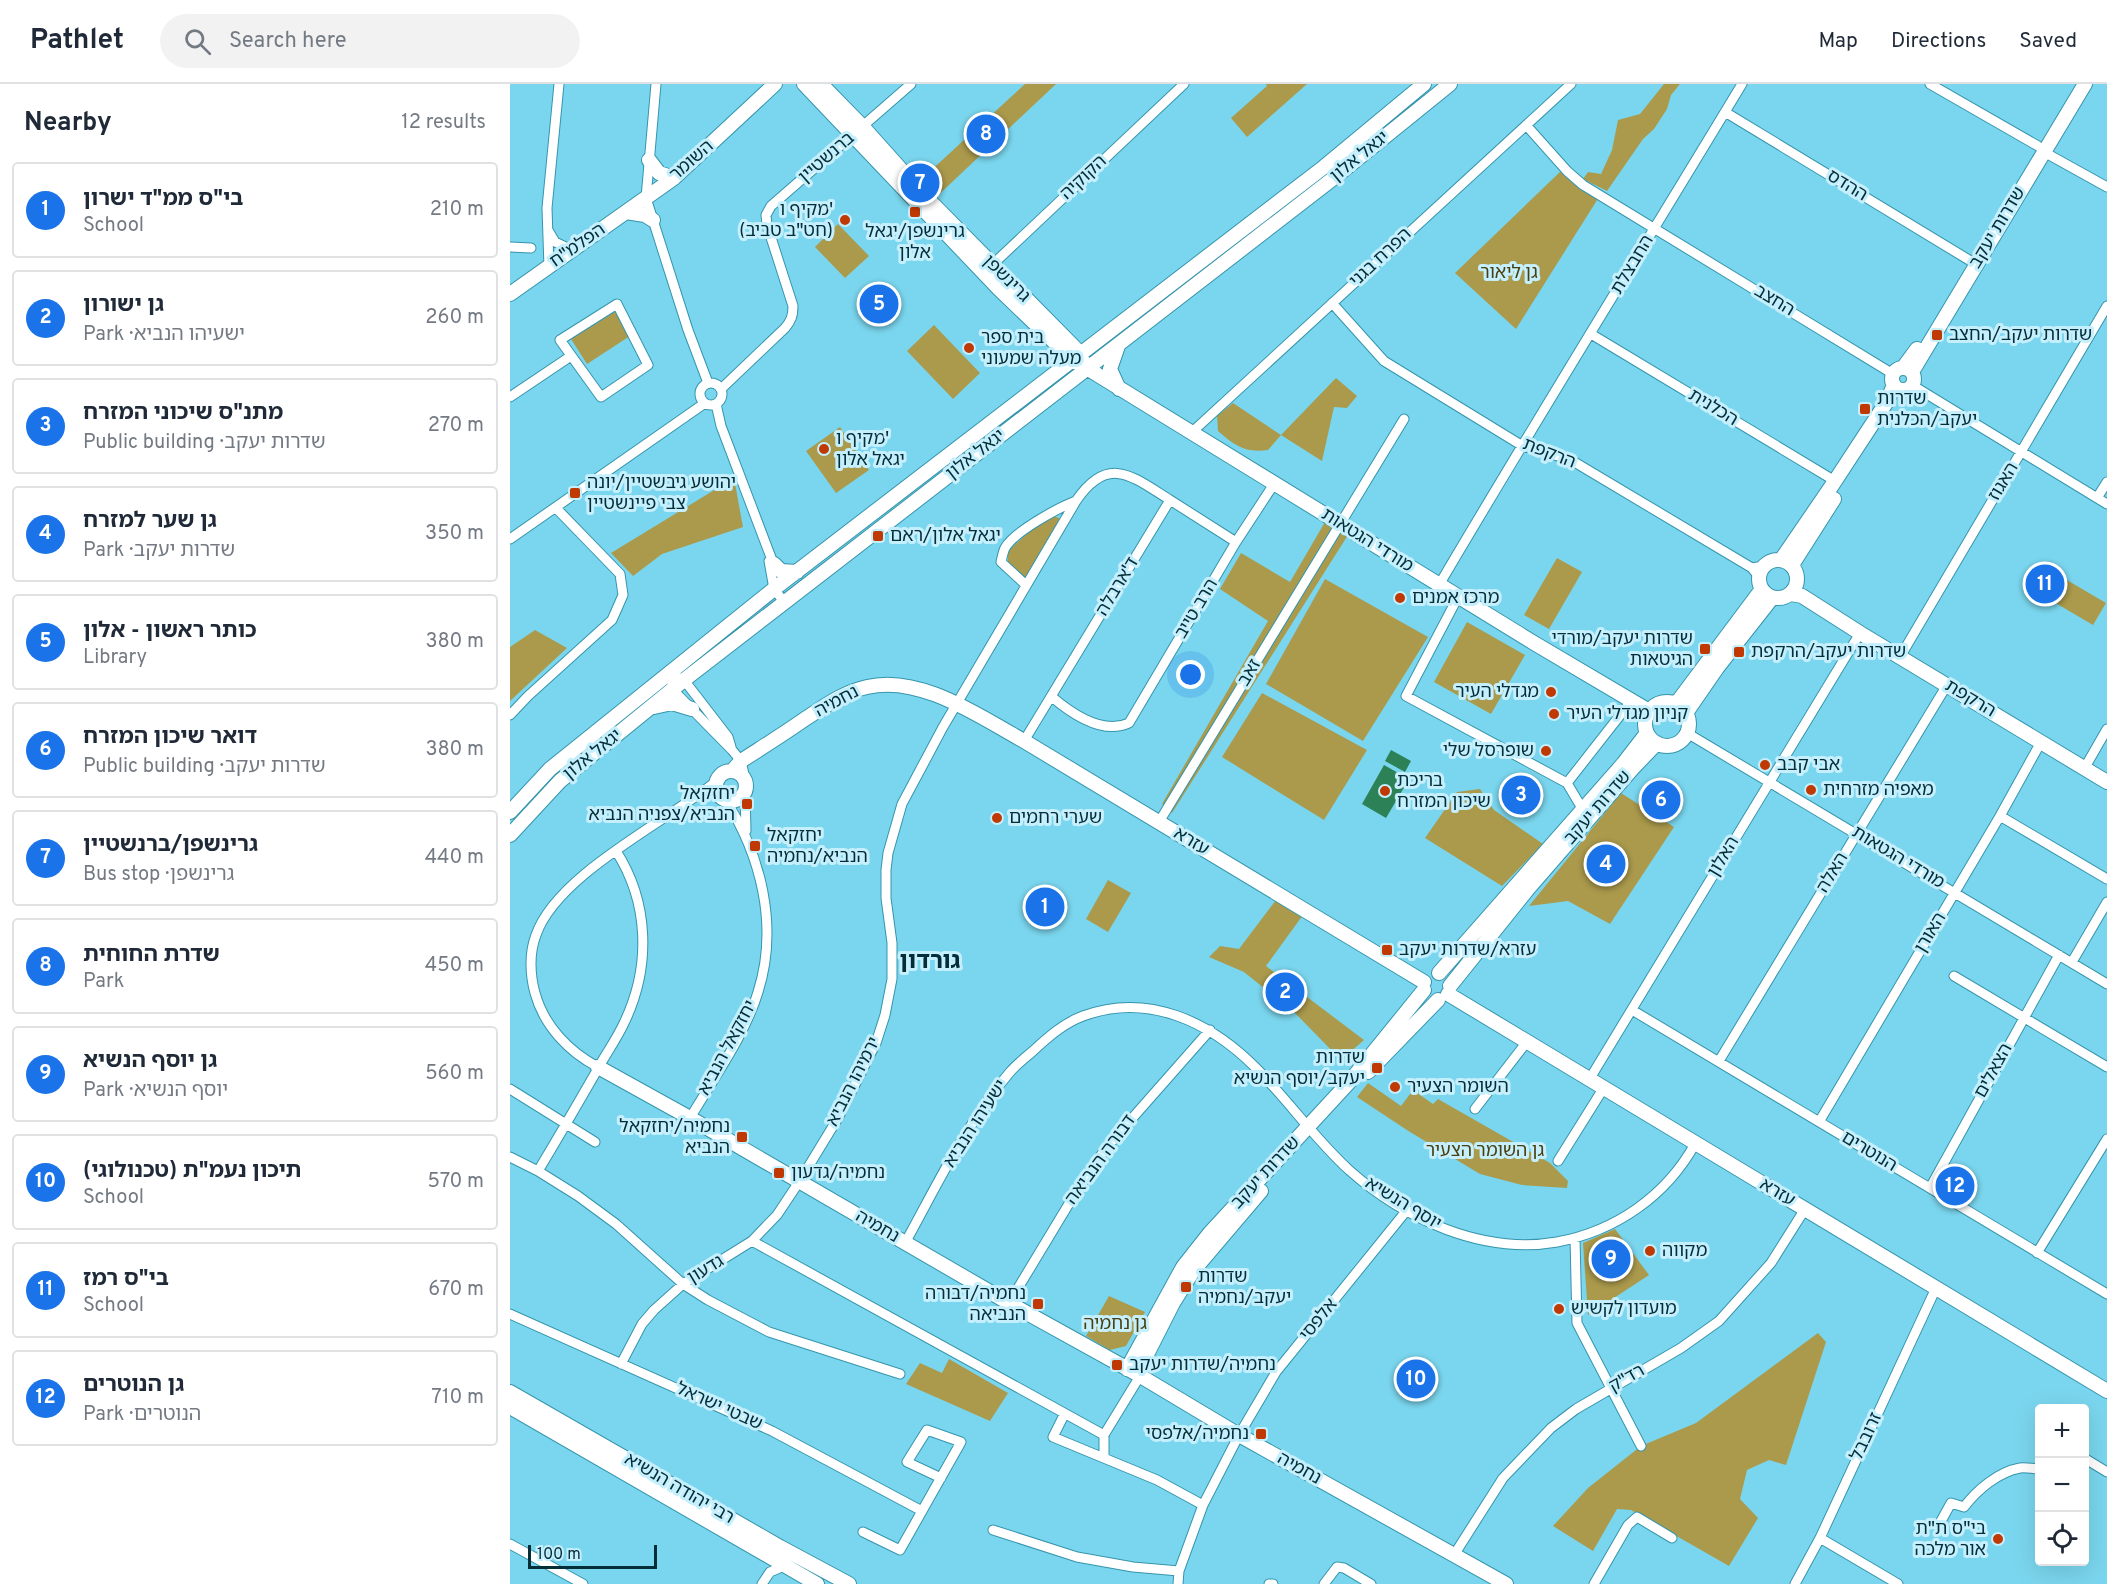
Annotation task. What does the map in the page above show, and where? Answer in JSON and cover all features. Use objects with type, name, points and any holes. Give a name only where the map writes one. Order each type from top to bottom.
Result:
[{"type":"street","points":[[549,267],[547,208],[559,84]]},
{"type":"street","points":[[656,84],[646,198],[688,330],[708,383]]},
{"type":"street","name":"השומר","points":[[735,123],[768,84]]},
{"type":"street","name":"השומר","points":[[646,198],[674,178],[775,84]]},
{"type":"street","name":"גרינשפן","points":[[804,84],[858,131]]},
{"type":"street","name":"גרינשפן","points":[[821,84],[858,131],[988,269],[1086,368]]},
{"type":"street","name":"ברנשטיין","points":[[721,389],[790,322],[793,314],[793,306],[767,225],[766,215],[771,206],[911,84]]},
{"type":"street","name":"הקוקיה","points":[[988,269],[1184,84]]},
{"type":"street","name":"יגאל אלון","points":[[510,812],[550,769],[669,673],[1076,356],[1324,167],[1424,84]]},
{"type":"street","name":"יגאל אלון","points":[[510,835],[560,781],[684,680],[1086,368],[1118,346],[1450,84]]},
{"type":"street","name":"הפרח בגני","points":[[1191,433],[1571,84]]},
{"type":"street","name":"החבצלת","points":[[1439,585],[1521,445],[1742,84]]},
{"type":"street","points":[[1930,84],[2107,187]]},
{"type":"street","name":"שדרות יעקב","points":[[1786,563],[1903,379],[2041,149],[2074,84]]},
{"type":"street","name":"שדרות יעקב","points":[[1786,563],[1835,481],[1903,379],[1969,260],[2085,84]]},
{"type":"street","name":"ההדס","points":[[1725,112],[1969,260]]},
{"type":"street","name":"החצב","points":[[1526,125],[1583,185],[2107,504]]},
{"type":"street","points":[[649,160],[659,173],[674,178]]},
{"type":"street","name":"הפלמ\"ח","points":[[510,294],[646,198]]},
{"type":"street","points":[[626,212],[645,215],[653,220]]},
{"type":"street","points":[[547,228],[555,242],[572,250]]},
{"type":"street","points":[[510,247],[531,248]]},
{"type":"street","name":"הרקפת","points":[[1332,303],[1384,361],[1521,445],[1571,460],[1762,580]]},
{"type":"street","points":[[617,304],[648,364],[601,398],[571,356],[560,340],[617,304]]},
{"type":"street","name":"האגוז","points":[[1900,657],[2107,306]]},
{"type":"street","name":"הכלנית","points":[[1591,334],[1835,481]]},
{"type":"street","points":[[1118,346],[1110,369],[1119,388]]},
{"type":"street","points":[[510,397],[571,356]]},
{"type":"street","name":"מורדי הגטאות","points":[[1086,368],[1458,597],[1649,711]]},
{"type":"street","points":[[716,404],[705,403],[700,398],[700,390],[708,383],[714,383],[721,389],[722,396],[716,404],[721,426],[771,559],[777,587],[785,603]]},
{"type":"street","points":[[510,539],[705,403]]},
{"type":"street","name":"זאב","points":[[1159,822],[1404,419]]},
{"type":"street","name":"ירמיהו הנביא","points":[[799,1182],[838,1118],[876,1042],[885,1015],[892,979],[892,943],[886,898],[888,853],[908,789],[1084,490],[1096,477],[1112,473],[1132,476],[1170,500]]},
{"type":"street","points":[[2097,498],[2107,482]]},
{"type":"street","name":"הרב טייב","points":[[1052,697],[1062,706],[1095,723],[1110,728],[1121,727],[1129,723],[1236,542],[1274,484]]},
{"type":"street","points":[[1170,500],[1236,542]]},
{"type":"street","name":"ד'ארבלה","points":[[1024,741],[1170,500]]},
{"type":"street","points":[[1026,585],[1001,562],[1005,548],[1045,516],[1062,506],[1077,501]]},
{"type":"street","points":[[510,715],[612,620],[623,595],[620,574],[556,508]]},
{"type":"street","points":[[771,559],[781,571],[797,572]]},
{"type":"street","points":[[1681,708],[1717,668],[1762,580],[1774,560],[1786,563],[1797,576],[1796,592],[1785,598],[1762,580]]},
{"type":"street","name":"הרקפת","points":[[1796,592],[2107,783]]},
{"type":"street","points":[[1458,597],[1406,696],[1567,783],[1583,810]]},
{"type":"street","name":"האלון","points":[[1589,1080],[1860,633]]},
{"type":"street","points":[[669,673],[684,680],[728,737],[736,766],[745,786],[742,796],[734,800],[725,799],[718,793],[718,780],[723,773],[736,766]]},
{"type":"street","points":[[669,673],[673,690],[732,750]]},
{"type":"street","name":"נחמיה","points":[[736,766],[837,699],[868,686],[908,687],[936,695],[957,705]]},
{"type":"street","name":"האלה","points":[[1719,1061],[1947,686]]},
{"type":"street","points":[[1567,783],[1632,700]]},
{"type":"street","points":[[652,707],[669,703],[692,709]]},
{"type":"street","points":[[1661,703],[1681,708],[1689,719],[1688,733],[1678,744],[1664,746],[1657,744],[1647,733],[1645,722],[1649,711],[1661,703]]},
{"type":"street","name":"עזרא","points":[[957,705],[1024,741],[1159,822],[1424,986]]},
{"type":"street","points":[[2084,769],[2107,729]]},
{"type":"street","name":"שדרות יעקב","points":[[1439,974],[1623,764],[1647,733]]},
{"type":"street","name":"מורדי הגטאות","points":[[1688,733],[2107,984]]},
{"type":"street","name":"האורן","points":[[1819,1122],[2000,816],[2041,742]]},
{"type":"street","name":"שדרות יעקב","points":[[1135,1373],[1184,1267],[1209,1234],[1445,993],[1527,890],[1633,768],[1657,744]]},
{"type":"street","name":"נחמיה","points":[[718,780],[615,851],[568,888],[553,905],[535,935],[531,953],[533,985],[537,1000],[549,1024],[571,1050],[1239,1435],[1506,1584]]},
{"type":"street","name":"יחזקאל הנביא","points":[[745,786],[746,837]]},
{"type":"street","name":"יחזקאל הנביא","points":[[690,1118],[751,1011],[763,973],[767,937],[765,899],[754,857],[736,816],[725,799]]},
{"type":"street","points":[[2000,816],[2107,879]]},
{"type":"street","points":[[538,1171],[627,1018],[644,958],[643,926],[638,903],[624,864],[615,851]]},
{"type":"street","points":[[2072,963],[2107,902]]},
{"type":"street","name":"הצאלים","points":[[1930,1188],[2059,955]]},
{"type":"street","points":[[1431,974],[1439,974],[1447,978],[1445,993],[1427,996],[1424,986],[1431,974]]},
{"type":"street","points":[[1954,976],[2107,1066]]},
{"type":"street","name":"שדרות יעקב","points":[[1311,1130],[1424,986]]},
{"type":"street","name":"עזרא","points":[[1445,993],[2107,1391]]},
{"type":"street","name":"ישעיהו הנביא","points":[[905,1243],[946,1168],[992,1094],[1012,1069],[1056,1031],[1082,1016],[1110,1009],[1134,1007],[1161,1010],[1210,1030],[1256,1068],[1311,1130]]},
{"type":"street","name":"הנוטרים","points":[[1632,1010],[2107,1294]]},
{"type":"street","name":"דבורה הנביאה","points":[[1009,1303],[1106,1148],[1210,1030]]},
{"type":"street","points":[[1475,1109],[1526,1043]]},
{"type":"street","points":[[510,1089],[595,1142]]},
{"type":"street","points":[[1558,1161],[1603,1089]]},
{"type":"street","name":"יוסף הנשיא","points":[[1311,1130],[1351,1172],[1407,1210],[1442,1228],[1481,1239],[1534,1244],[1575,1238],[1616,1221],[1648,1202],[1683,1166],[1695,1144]]},
{"type":"street","points":[[2037,1253],[2107,1139]]},
{"type":"street","points":[[510,1157],[578,1196],[616,1224],[683,1284],[708,1300],[769,1332],[900,1374]]},
{"type":"street","name":"גדעון","points":[[621,1364],[642,1324],[654,1310],[683,1284],[752,1240],[777,1215],[799,1182]]},
{"type":"street","name":"רד\"ק","points":[[1454,1555],[1503,1478],[1551,1428],[1576,1408],[1681,1348],[1719,1321],[1771,1263],[1805,1209]]},
{"type":"street","name":"אלפסי","points":[[1178,1584],[1179,1571],[1203,1505],[1239,1435],[1276,1372],[1407,1210]]},
{"type":"street","points":[[1575,1238],[1577,1323],[1641,1446]]},
{"type":"street","points":[[752,1240],[1104,1435]]},
{"type":"street","name":"זרובבל","points":[[1795,1584],[1820,1538],[1936,1288]]},
{"type":"street","name":"שבטי ישראל","points":[[510,1314],[772,1431],[922,1511]]},
{"type":"street","points":[[1104,1457],[1104,1435],[1135,1373]]},
{"type":"street","name":"רבי יהודה הנשיא","points":[[510,1392],[780,1547],[849,1584]]},
{"type":"street","name":"רבי יהודה הנשיא","points":[[510,1407],[817,1584]]},
{"type":"street","points":[[1064,1414],[1053,1437],[1158,1480],[1203,1505]]},
{"type":"street","points":[[863,1532],[900,1550],[941,1478],[961,1442],[927,1430],[907,1462],[941,1478]]},
{"type":"street","points":[[2089,1461],[2107,1472]]},
{"type":"street","points":[[1940,1523],[1951,1503],[1964,1507],[1976,1492],[1999,1476],[2020,1468],[2035,1469]]},
{"type":"street","points":[[1594,1584],[1628,1525],[1637,1517],[1672,1538]]},
{"type":"street","points":[[993,1530],[1077,1557],[1133,1568],[1179,1571]]},
{"type":"street","points":[[1820,1538],[1898,1584]]},
{"type":"street","points":[[510,1544],[583,1584]]},
{"type":"street","points":[[762,1584],[770,1572],[784,1566]]},
{"type":"street","points":[[1324,1584],[1337,1567],[1344,1568],[1371,1584]]},
{"type":"green space","points":[[1025,84],[1056,84],[931,202],[915,185]]},
{"type":"green space","points":[[1266,84],[1307,84],[1247,137],[1231,118],[1267,86]]},
{"type":"green space","points":[[1664,84],[1680,84],[1671,95],[1667,109],[1654,129],[1643,139],[1607,191],[1583,179],[1588,172],[1601,174],[1612,150],[1618,120],[1640,114]]},
{"type":"green space","name":"גן ליאור","points":[[1561,171],[1599,197],[1516,329],[1455,273]]},
{"type":"green space","points":[[838,224],[869,256],[845,278],[815,247]]},
{"type":"green space","points":[[616,311],[630,336],[587,364],[571,339]]},
{"type":"green space","points":[[934,325],[980,373],[953,399],[907,351]]},
{"type":"green space","points":[[1336,378],[1357,396],[1347,408],[1334,407],[1322,461],[1281,435]]},
{"type":"green space","points":[[1233,403],[1281,435],[1268,450],[1247,449],[1230,441],[1218,431],[1217,416]]},
{"type":"green space","points":[[840,427],[869,470],[836,493],[806,451]]},
{"type":"green space","points":[[734,478],[743,527],[662,554],[633,576],[611,553]]},
{"type":"green space","points":[[1052,515],[1061,519],[1025,578],[1008,562],[1008,551]]},
{"type":"green space","points":[[1325,522],[1348,535],[1172,813],[1162,804],[1268,621],[1220,589],[1241,553],[1290,582]]},
{"type":"green space","points":[[1557,558],[1582,572],[1549,629],[1524,615]]},
{"type":"green space","points":[[2060,576],[2106,603],[2093,625],[2047,598]]},
{"type":"green space","points":[[1325,579],[1428,637],[1363,741],[1266,684]]},
{"type":"green space","points":[[1467,622],[1525,655],[1491,714],[1434,682]]},
{"type":"green space","points":[[535,630],[567,648],[510,701],[510,647]]},
{"type":"green space","points":[[1262,693],[1367,750],[1324,820],[1222,757]]},
{"type":"green space","points":[[1480,789],[1494,810],[1543,844],[1502,886],[1425,838],[1457,792]]},
{"type":"green space","points":[[1621,793],[1674,827],[1610,924],[1568,901],[1529,906]]},
{"type":"green space","points":[[1108,880],[1131,893],[1108,932],[1086,919]]},
{"type":"green space","points":[[1276,900],[1303,915],[1266,966],[1364,1040],[1341,1060],[1295,1013],[1244,972],[1209,957],[1220,946],[1239,949]]},
{"type":"green space","name":"גן השומר הצעיר","points":[[1368,1083],[1401,1106],[1413,1090],[1433,1104],[1438,1099],[1550,1163],[1568,1181],[1567,1188],[1522,1185],[1480,1174],[1357,1097]]},
{"type":"green space","points":[[1944,1167],[1977,1185],[1967,1205],[1933,1186]]},
{"type":"green space","points":[[1615,1229],[1649,1275],[1588,1315],[1583,1243]]},
{"type":"green space","name":"גן נחמיה","points":[[1109,1296],[1145,1312],[1126,1346],[1110,1350],[1086,1336]]},
{"type":"green space","points":[[1818,1333],[1826,1342],[1786,1465],[1769,1460],[1747,1470],[1740,1499],[1758,1518],[1729,1566],[1631,1510],[1617,1509],[1593,1551],[1553,1526],[1588,1488],[1641,1446],[1696,1423]]},
{"type":"green space","points":[[949,1359],[1008,1393],[990,1421],[906,1384],[920,1363],[942,1373]]},
{"type":"shaded area","points":[[1391,750],[1411,761],[1405,772],[1385,761]]},
{"type":"shaded area","name":"בריכת שיכון המזרח","points":[[1384,765],[1409,779],[1386,818],[1362,804]]},
{"type":"place","name":"שדרת החוחית","points":[[986,134]]},
{"type":"place","name":"גרינשפן/ברנשטיין","points":[[920,183]]},
{"type":"place","name":"גרינשפן/יגאל אלון","points":[[915,212]]},
{"type":"place","name":"מקיף ו' (חט\"ב טביב)","points":[[845,220]]},
{"type":"place","name":"כותר ראשון - אלון","points":[[879,304]]},
{"type":"place","name":"שדרות יעקב/החצב","points":[[1937,335]]},
{"type":"place","name":"בית ספר מעלה שמעוני","points":[[969,348]]},
{"type":"place","name":"שדרות יעקב/הכלנית","points":[[1865,409]]},
{"type":"place","name":"מקיף ו' יגאל אלון","points":[[824,449]]},
{"type":"place","name":"יהושע גיבשטיין/יונה צבי פיינשטיין","points":[[575,493]]},
{"type":"place","name":"יגאל אלון/ראם","points":[[878,536]]},
{"type":"place","name":"בי\"ס רמז","points":[[2045,584]]},
{"type":"place","name":"מרכז אמנים","points":[[1400,598]]},
{"type":"place","name":"שדרות יעקב/מורדי הגיטאות","points":[[1705,649]]},
{"type":"place","name":"שדרות יעקב/הרקפת","points":[[1739,652]]},
{"type":"place","name":"מגדלי העיר","points":[[1551,692]]},
{"type":"place","name":"קניון מגדלי העיר","points":[[1554,714]]},
{"type":"place","name":"שופרסל שלי","points":[[1546,751]]},
{"type":"place","name":"אבי קבב","points":[[1765,765]]},
{"type":"place","name":"מאפיה מזרחית","points":[[1811,790]]},
{"type":"place","name":"בריכת שיכון המזרח","points":[[1385,791]]},
{"type":"place","name":"מתנ\"ס שיכוני המזרח","points":[[1521,795]]},
{"type":"place","name":"דואר שיכון המזרח","points":[[1661,800]]},
{"type":"place","name":"יחזקאל הנביא/צפניה הנביא","points":[[747,804]]},
{"type":"place","name":"שערי רחמים","points":[[997,818]]},
{"type":"place","name":"יחזקאל הנביא/נחמיה","points":[[755,846]]},
{"type":"place","name":"גן שער למזרח","points":[[1606,864]]},
{"type":"place","name":"בי\"ס ממ\"ד ישרון","points":[[1045,907]]},
{"type":"place","name":"עזרא/שדרות יעקב","points":[[1387,950]]},
{"type":"place","name":"גן ישורון","points":[[1285,992]]},
{"type":"place","name":"שדרות יעקב/יוסף הנשיא","points":[[1377,1068]]},
{"type":"place","name":"השומר הצעיר","points":[[1395,1087]]},
{"type":"place","name":"נחמיה/יחזקאל הנביא","points":[[742,1137]]},
{"type":"place","name":"נחמיה/גדעון","points":[[779,1173]]},
{"type":"place","name":"גן הנוטרים","points":[[1955,1186]]},
{"type":"place","name":"מקווה","points":[[1650,1251]]},
{"type":"place","name":"גן יוסף הנשיא","points":[[1611,1259]]},
{"type":"place","name":"שדרות יעקב/נחמיה","points":[[1186,1287]]},
{"type":"place","name":"נחמיה/דבורה הנביאה","points":[[1038,1304]]},
{"type":"place","name":"מועדון לקשיש","points":[[1559,1309]]},
{"type":"place","name":"נחמיה/שדרות יעקב","points":[[1117,1365]]},
{"type":"place","name":"תיכון נעמ\"ת (טכנולוגי)","points":[[1416,1379]]},
{"type":"place","name":"נחמיה/אלפסי","points":[[1261,1434]]},
{"type":"place","name":"בי\"ס ת\"ת אור מלכה","points":[[1998,1539]]},
{"type":"district","name":"גורדון","points":[[930,962]]}]
